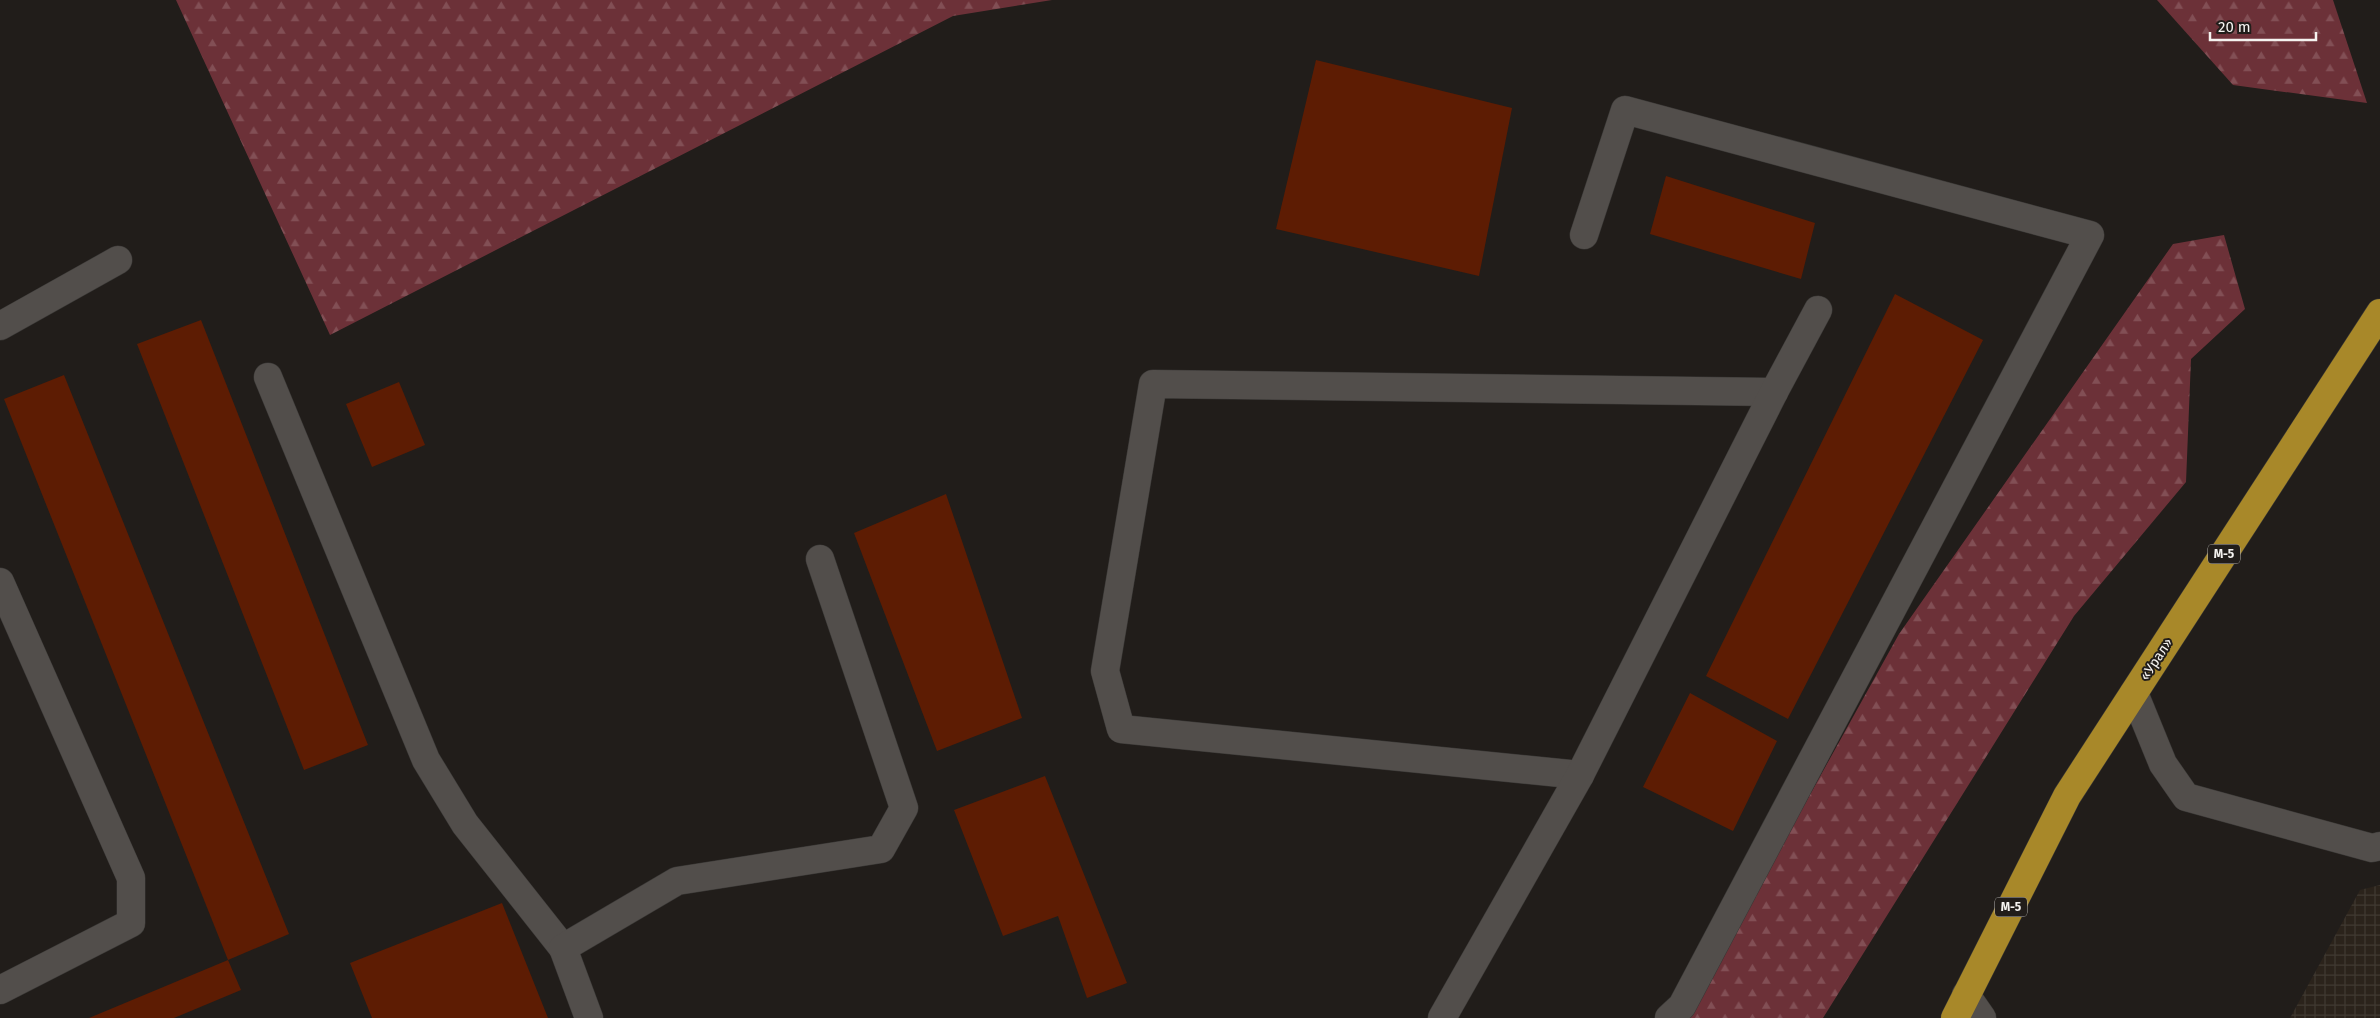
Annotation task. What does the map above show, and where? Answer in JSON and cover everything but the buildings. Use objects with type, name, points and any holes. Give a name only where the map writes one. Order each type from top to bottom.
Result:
[{"type":"highway","name":"«Урал»","points":[[1960,1006],[2067,796],[2380,313]]},
{"type":"street","points":[[1584,235],[1625,110],[2090,235],[1682,1006],[1669,1018]]},
{"type":"street","points":[[0,326],[118,260]]},
{"type":"street","points":[[1442,1018],[1580,774],[1774,392],[1818,310]]},
{"type":"street","points":[[268,377],[426,760],[465,824],[563,948],[589,1018]]},
{"type":"street","points":[[1580,774],[1121,729],[1105,671],[1152,384],[1774,392]]},
{"type":"street","points":[[563,948],[677,881],[881,849],[904,808],[820,559]]},
{"type":"street","points":[[0,582],[131,878],[131,923],[0,990]]},
{"type":"street","points":[[2134,693],[2163,764],[2186,797],[2372,848],[2380,846]]},
{"type":"street","points":[[1960,1006],[1982,1018]]},
{"type":"shaded area","points":[[2380,885],[2380,1018],[2290,1018],[2360,890]]},
{"type":"green space","points":[[176,0],[1052,0],[953,16],[330,335]]},
{"type":"green space","points":[[2157,0],[2333,0],[2367,103],[2233,85]]},
{"type":"green space","points":[[2224,235],[2245,309],[2191,359],[2186,482],[2074,616],[1823,1018],[1686,1018],[1899,634],[2173,244]]}]
